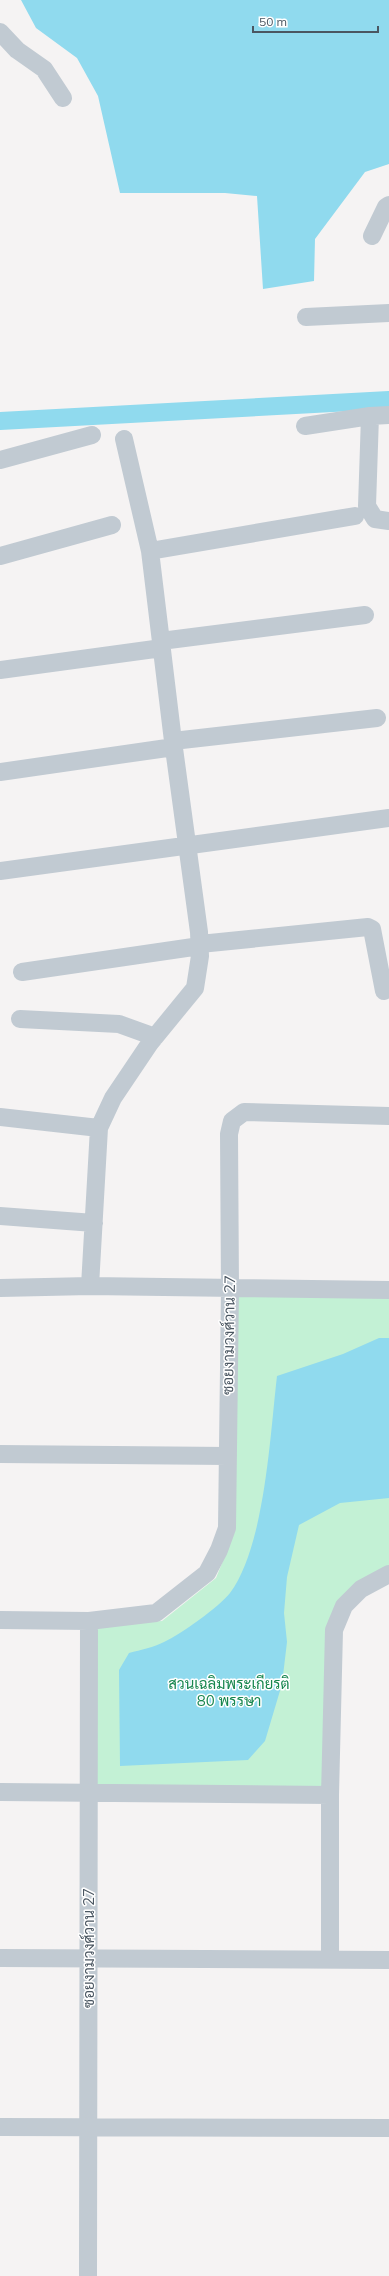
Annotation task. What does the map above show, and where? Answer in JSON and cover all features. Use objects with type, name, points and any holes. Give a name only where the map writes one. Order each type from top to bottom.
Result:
[{"type":"street","points":[[0,32],[17,50],[44,69],[63,98]]},
{"type":"street","points":[[372,236],[386,207],[389,205]]},
{"type":"street","points":[[306,317],[389,313]]},
{"type":"street","points":[[305,426],[370,416],[389,415]]},
{"type":"street","points":[[370,416],[367,506],[375,519],[389,520]]},
{"type":"street","points":[[0,460],[92,435]]},
{"type":"street","points":[[90,1286],[99,1128],[113,1098],[155,1037],[194,988],[199,971],[200,945],[173,744],[150,551],[124,438]]},
{"type":"street","points":[[150,551],[355,516]]},
{"type":"street","points":[[0,556],[112,525]]},
{"type":"street","points":[[0,670],[365,615]]},
{"type":"street","points":[[0,772],[173,744],[377,718]]},
{"type":"street","points":[[0,870],[389,818]]},
{"type":"street","points":[[22,972],[200,945],[368,927],[372,929],[376,938],[384,990]]},
{"type":"street","points":[[20,1019],[119,1024],[155,1037]]},
{"type":"street","name":"ซอยงามวงศ์วาน 27","points":[[0,1620],[89,1621],[156,1613],[207,1573],[227,1528],[230,1289],[229,1134],[232,1121],[244,1112],[389,1116]]},
{"type":"street","points":[[0,1117],[99,1128]]},
{"type":"street","points":[[0,1216],[94,1223]]},
{"type":"street","points":[[0,1288],[90,1286],[389,1290]]},
{"type":"street","points":[[0,1454],[228,1456]]},
{"type":"street","points":[[330,1959],[330,1795],[334,1630],[344,1606],[360,1589],[389,1574]]},
{"type":"street","name":"ซอยงามวงศ์วาน 27","points":[[88,2276],[89,1621]]},
{"type":"street","points":[[0,1792],[330,1795]]},
{"type":"street","points":[[0,1958],[389,1960]]},
{"type":"street","points":[[0,2127],[88,2129],[389,2128]]},
{"type":"green space","name":"สวนเฉลิมพระเกียรติ 80 พรรษา","points":[[235,1296],[389,1296],[389,1569],[340,1602],[326,1791],[85,1788],[87,1626],[162,1621],[216,1578],[235,1531]]},
{"type":"water","points":[[21,0],[389,0],[389,164],[365,172],[315,239],[314,281],[263,289],[257,196],[225,193],[120,193],[98,96],[77,58],[36,28]]},
{"type":"water","points":[[379,1338],[389,1338],[389,1498],[340,1503],[299,1525],[287,1577],[284,1613],[287,1642],[282,1684],[265,1741],[248,1760],[120,1766],[119,1670],[129,1653],[164,1642],[199,1620],[225,1599],[242,1573],[251,1548],[264,1489],[277,1376],[343,1354]]},
{"type":"waterway","points":[[0,421],[389,400]]}]
